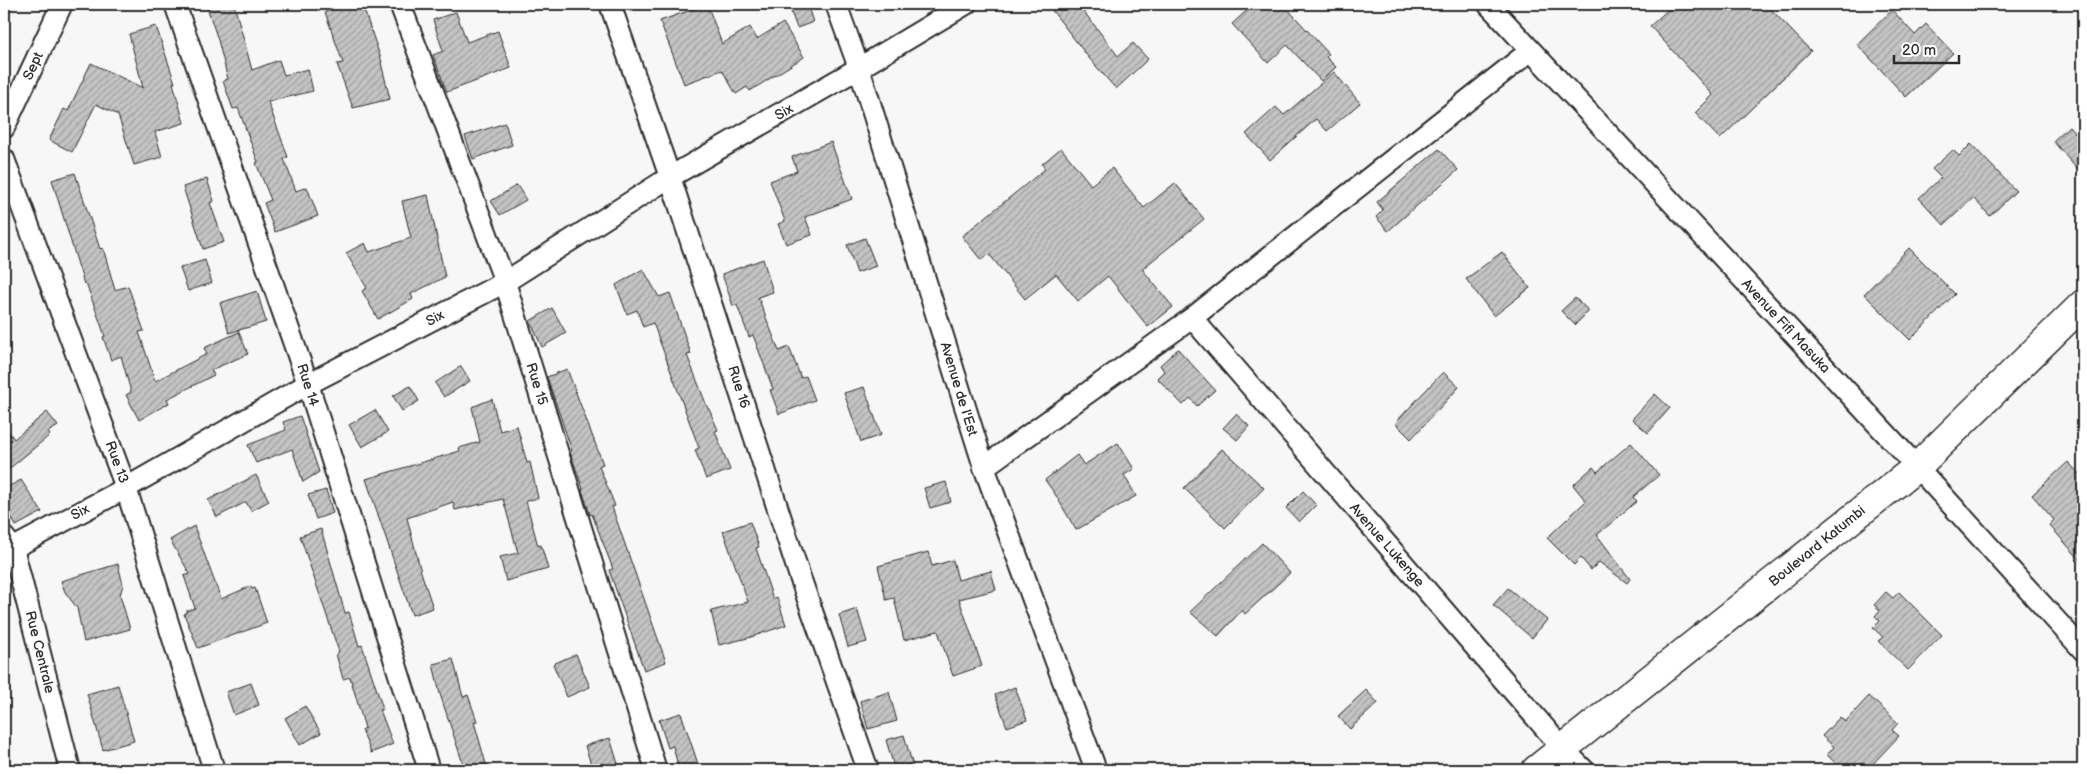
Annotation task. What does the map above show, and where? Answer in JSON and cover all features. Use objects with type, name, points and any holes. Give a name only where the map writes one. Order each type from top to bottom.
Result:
[{"type":"street","name":"Sept","points":[[4,128],[62,4]]},
{"type":"street","name":"Rue 14","points":[[175,4],[308,384],[429,770]]},
{"type":"street","name":"Rue 15","points":[[400,4],[506,282],[656,770]]},
{"type":"street","name":"Rue 16","points":[[610,4],[670,177],[800,577],[868,770]]},
{"type":"street","name":"Avenue de l'Est","points":[[836,4],[859,68],[984,467],[1096,770]]},
{"type":"street","name":"Six","points":[[7,546],[126,488],[308,384],[506,282],[670,177],[966,4]]},
{"type":"street","name":"Avenue Fifi Masuka","points":[[1488,4],[1917,467],[2083,650]]},
{"type":"street","points":[[984,467],[1192,318],[1530,51]]},
{"type":"street","name":"Rue 13","points":[[4,160],[126,488],[214,770]]},
{"type":"street","name":"Boulevard Katumbi","points":[[1536,770],[1917,467],[2083,304]]},
{"type":"street","name":"Avenue Lukenge","points":[[1192,318],[1584,770]]},
{"type":"street","name":"Rue Centrale","points":[[7,546],[70,770]]},
{"type":"building","points":[[206,4],[234,4],[252,70],[279,60],[284,75],[308,69],[313,91],[268,102],[288,157],[284,159],[296,191],[307,187],[318,216],[275,232],[264,203],[271,200],[256,163],[258,162],[238,108],[233,109],[223,81],[228,79]]},
{"type":"building","points":[[347,4],[362,4],[382,62],[390,99],[353,108],[337,64],[343,63],[325,12]]},
{"type":"building","points":[[707,4],[722,44],[750,27],[757,39],[783,23],[804,57],[750,91],[747,87],[736,94],[722,70],[684,84],[660,21]]},
{"type":"building","points":[[788,4],[807,4],[813,22],[797,28]]},
{"type":"building","points":[[1047,4],[1078,4],[1118,56],[1133,43],[1148,59],[1116,89]]},
{"type":"building","points":[[1254,4],[1283,4],[1329,54],[1326,57],[1336,67],[1321,81],[1287,45],[1268,63],[1232,24]]},
{"type":"building","points":[[1674,4],[1766,4],[1811,51],[1720,139],[1695,113],[1713,95],[1650,26]]},
{"type":"building","points":[[1892,10],[1915,35],[1926,24],[1953,53],[1906,97],[1857,44]]},
{"type":"building","points":[[456,12],[467,42],[498,31],[511,68],[447,92],[433,55],[443,51],[433,20]]},
{"type":"building","points":[[156,26],[175,83],[173,83],[184,123],[155,132],[162,157],[134,165],[118,115],[96,104],[72,152],[49,140],[64,109],[68,111],[91,63],[143,88],[129,34]]},
{"type":"building","points":[[1334,72],[1360,103],[1327,131],[1316,119],[1270,160],[1246,134],[1276,107],[1284,115]]},
{"type":"building","points":[[505,123],[512,145],[473,159],[465,136]]},
{"type":"building","points":[[2069,126],[2083,142],[2083,176],[2053,141]]},
{"type":"building","points":[[831,142],[852,199],[805,217],[812,235],[786,244],[778,224],[785,221],[770,181],[797,171],[792,157]]},
{"type":"building","points":[[1971,144],[2016,191],[1990,216],[1973,198],[1944,225],[1919,198],[1941,178],[1932,169],[1953,150],[1959,156]]},
{"type":"building","points":[[1061,148],[1091,185],[1112,168],[1144,208],[1175,183],[1204,219],[1142,269],[1173,307],[1148,327],[1108,276],[1078,301],[1056,274],[1025,299],[989,254],[981,260],[962,236],[1045,169],[1042,164]]},
{"type":"building","points":[[1439,149],[1458,170],[1388,231],[1376,217],[1383,210],[1377,202]]},
{"type":"building","points":[[75,173],[100,249],[103,248],[115,290],[128,286],[144,331],[139,332],[155,381],[207,354],[204,348],[239,332],[248,354],[211,370],[214,375],[167,399],[169,403],[139,420],[126,395],[131,392],[121,356],[111,360],[103,337],[105,336],[86,283],[84,284],[52,180]]},
{"type":"building","points":[[207,179],[214,201],[210,203],[224,242],[203,249],[183,187]]},
{"type":"building","points":[[517,185],[526,200],[500,215],[491,201]]},
{"type":"building","points":[[428,195],[445,277],[411,294],[413,299],[378,319],[362,291],[367,288],[346,253],[365,243],[369,252],[411,238],[402,201]]},
{"type":"building","points":[[865,238],[876,266],[857,273],[847,245]]},
{"type":"building","points":[[1909,248],[1955,294],[1910,340],[1864,294]]},
{"type":"building","points":[[1502,252],[1530,288],[1494,316],[1466,279]]},
{"type":"building","points":[[763,259],[773,292],[758,297],[779,351],[789,347],[801,378],[806,376],[815,400],[779,414],[770,390],[773,389],[753,335],[749,337],[737,305],[733,306],[722,274]]},
{"type":"building","points":[[205,260],[212,283],[188,291],[180,268]]},
{"type":"building","points":[[643,269],[659,297],[670,293],[691,354],[687,355],[718,430],[715,431],[730,470],[706,479],[695,450],[699,448],[653,323],[643,327],[637,310],[627,314],[616,285]]},
{"type":"building","points":[[257,291],[266,322],[229,333],[220,303]]},
{"type":"building","points":[[1575,298],[1589,311],[1575,325],[1561,311]]},
{"type":"building","points":[[552,308],[566,333],[542,347],[530,321]]},
{"type":"building","points":[[1178,349],[1215,390],[1197,406],[1190,398],[1183,405],[1157,378],[1164,371],[1160,365]]},
{"type":"building","points":[[461,366],[470,381],[444,397],[435,383]]},
{"type":"building","points":[[567,369],[603,464],[599,466],[615,506],[612,507],[666,662],[644,670],[609,570],[613,569],[592,514],[590,515],[570,452],[572,451],[547,377]]},
{"type":"building","points":[[1443,372],[1459,387],[1411,439],[1395,423]]},
{"type":"building","points":[[410,386],[419,401],[402,411],[393,396]]},
{"type":"building","points":[[864,387],[881,435],[861,442],[844,393]]},
{"type":"building","points":[[1655,394],[1670,408],[1648,433],[1632,419]]},
{"type":"building","points":[[492,399],[500,431],[517,426],[527,463],[530,462],[538,498],[526,501],[538,546],[541,545],[548,569],[506,581],[500,557],[518,553],[503,499],[455,510],[453,502],[407,518],[421,572],[433,608],[412,615],[366,479],[460,451],[459,448],[480,442],[472,407]]},
{"type":"building","points":[[375,410],[388,432],[362,447],[349,425]]},
{"type":"building","points":[[47,412],[58,426],[48,432],[50,435],[4,473],[4,425],[14,439]]},
{"type":"building","points":[[1236,414],[1249,426],[1237,440],[1223,428]]},
{"type":"building","points":[[300,416],[319,472],[303,482],[292,449],[256,463],[248,445],[286,430],[283,422]]},
{"type":"building","points":[[1118,443],[1134,469],[1124,475],[1136,496],[1076,530],[1045,480],[1077,455],[1084,465]]},
{"type":"building","points":[[1631,443],[1659,475],[1633,497],[1637,501],[1597,535],[1630,579],[1627,583],[1599,562],[1591,570],[1581,558],[1574,565],[1547,538],[1586,501],[1573,485],[1593,467],[1597,472]]},
{"type":"building","points":[[1222,449],[1264,488],[1225,528],[1184,488]]},
{"type":"building","points":[[2068,462],[2083,478],[2083,563],[2049,525],[2054,520],[2032,495]]},
{"type":"building","points":[[256,475],[269,501],[251,511],[246,502],[217,517],[208,500]]},
{"type":"building","points":[[21,480],[42,512],[16,526],[4,503],[4,489]]},
{"type":"building","points":[[946,482],[951,502],[930,508],[924,488]]},
{"type":"building","points":[[326,490],[333,513],[316,519],[308,495]]},
{"type":"building","points":[[1303,491],[1316,505],[1299,522],[1286,508]]},
{"type":"building","points":[[750,522],[759,547],[756,548],[773,599],[777,597],[786,625],[748,638],[719,645],[711,611],[748,602],[723,531]]},
{"type":"building","points":[[194,526],[221,599],[251,586],[252,589],[255,588],[267,623],[198,648],[184,614],[186,611],[195,608],[184,576],[190,574],[170,540]]},
{"type":"building","points":[[321,529],[345,613],[349,612],[359,646],[362,645],[383,709],[380,710],[393,744],[371,753],[362,730],[365,728],[350,677],[343,679],[336,654],[339,652],[300,536]]},
{"type":"building","points":[[1262,543],[1290,573],[1245,614],[1242,610],[1218,636],[1190,612]]},
{"type":"building","points":[[928,552],[932,566],[953,560],[958,580],[991,571],[996,590],[959,599],[982,666],[953,676],[938,631],[904,640],[894,598],[886,600],[878,566]]},
{"type":"building","points":[[118,564],[123,585],[120,595],[130,629],[84,642],[77,608],[65,592],[61,581]]},
{"type":"building","points":[[1508,588],[1547,620],[1532,638],[1493,605]]},
{"type":"building","points":[[1886,592],[1893,598],[1899,592],[1942,635],[1908,670],[1878,641],[1883,637],[1873,628],[1880,621],[1875,616],[1880,610],[1874,605]]},
{"type":"building","points":[[857,609],[867,642],[848,647],[839,615]]},
{"type":"building","points":[[576,654],[590,687],[567,697],[553,664]]},
{"type":"building","points":[[453,659],[463,697],[468,695],[477,721],[474,722],[486,764],[465,770],[440,694],[433,664]]},
{"type":"building","points":[[251,683],[259,705],[234,715],[226,692]]},
{"type":"building","points":[[118,685],[134,741],[103,750],[87,694]]},
{"type":"building","points":[[1015,687],[1027,720],[1007,727],[995,695]]},
{"type":"building","points":[[1366,690],[1378,703],[1350,729],[1338,716]]},
{"type":"building","points":[[889,692],[897,721],[868,729],[860,701]]},
{"type":"building","points":[[1869,696],[1898,723],[1892,730],[1899,736],[1867,770],[1843,770],[1827,755],[1834,747],[1822,736],[1840,717],[1845,722]]},
{"type":"building","points":[[305,706],[321,733],[300,745],[285,718]]},
{"type":"building","points":[[681,713],[700,770],[679,770],[673,746],[668,748],[659,720]]},
{"type":"building","points":[[904,735],[914,770],[895,770],[886,740]]},
{"type":"building","points":[[610,738],[618,764],[600,770],[593,770],[585,746]]}]
